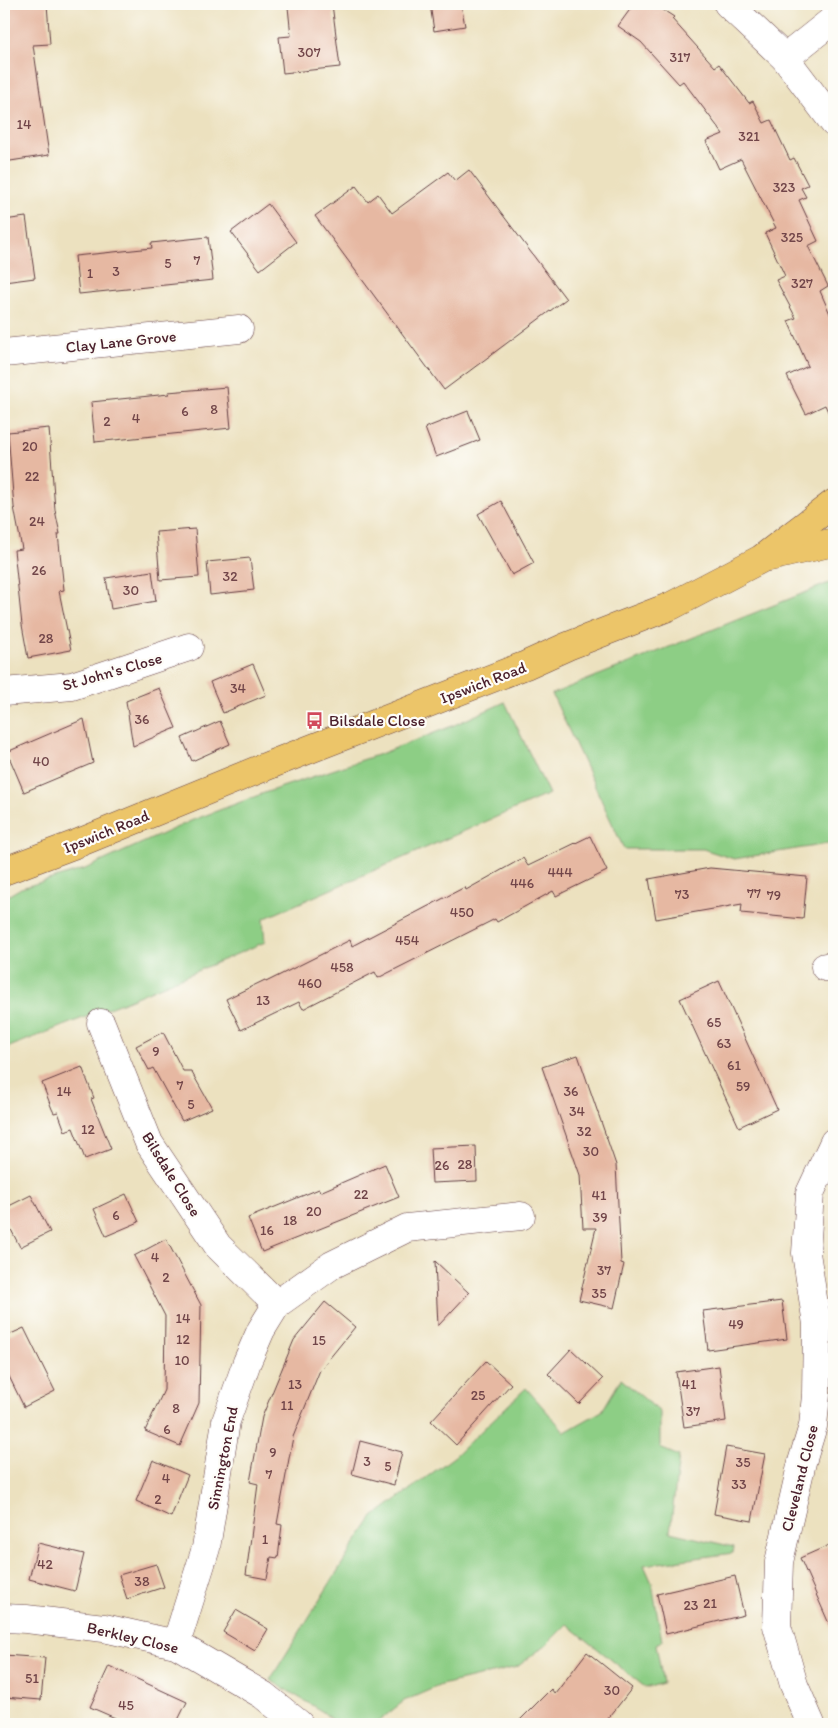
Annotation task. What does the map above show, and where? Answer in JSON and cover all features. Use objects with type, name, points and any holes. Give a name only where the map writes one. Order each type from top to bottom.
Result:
[{"type":"main road","name":"Ipswich Road","points":[[4,871],[76,844],[277,762],[526,666],[568,646],[671,606],[761,559],[834,503]]},
{"type":"main road","name":"Ipswich Road","points":[[761,559],[834,542]]},
{"type":"street","points":[[728,4],[786,58],[834,123]]},
{"type":"street","points":[[786,58],[834,19]]},
{"type":"street","name":"Clay Lane Grove","points":[[4,353],[239,329]]},
{"type":"street","name":"St John's Close","points":[[4,692],[72,686],[189,647]]},
{"type":"street","name":"Bilsdale Close","points":[[101,1023],[150,1143],[218,1246],[276,1304]]},
{"type":"street","name":"Cleveland Close","points":[[812,1724],[794,1686],[777,1626],[779,1562],[814,1418],[817,1324],[806,1253],[810,1193],[834,1142]]},
{"type":"street","name":"Sinnington End","points":[[176,1644],[206,1548],[226,1421],[247,1362],[261,1330],[276,1304],[332,1265],[407,1228],[521,1216]]},
{"type":"street","name":"Berkley Close","points":[[4,1618],[104,1628],[176,1644],[263,1695],[299,1724]]},
{"type":"green space","points":[[834,581],[834,843],[734,859],[703,849],[624,849],[552,694]]},
{"type":"green space","points":[[505,702],[549,794],[263,919],[265,942],[124,1002],[4,1049],[4,898],[21,888],[85,869],[193,820],[267,792],[383,753],[452,726]]},
{"type":"green space","points":[[621,1379],[660,1412],[660,1448],[679,1456],[670,1532],[734,1547],[733,1553],[644,1565],[652,1583],[662,1641],[656,1644],[663,1683],[646,1688],[567,1624],[547,1644],[517,1667],[441,1685],[404,1701],[375,1724],[336,1724],[323,1712],[270,1680],[373,1517],[455,1456],[526,1388],[565,1432],[602,1411]]},
{"type":"building","points":[[4,4],[47,4],[50,44],[33,45],[49,155],[4,162],[4,93],[8,92],[4,38]]},
{"type":"building","points":[[332,4],[340,67],[283,73],[279,37],[291,36],[288,7]]},
{"type":"building","points":[[430,4],[461,4],[465,26],[434,31]]},
{"type":"building","points":[[634,4],[654,4],[674,17],[672,19],[715,67],[719,64],[749,103],[753,101],[764,123],[771,120],[790,160],[794,158],[808,185],[801,188],[806,197],[799,200],[818,241],[808,246],[828,286],[820,291],[834,323],[834,425],[825,405],[806,414],[787,376],[808,366],[788,321],[796,318],[776,280],[785,276],[765,233],[776,228],[741,159],[719,169],[706,141],[723,134],[683,81],[679,84],[641,42],[618,26]]},
{"type":"building","points":[[469,170],[566,299],[444,390],[315,216],[356,186],[368,202],[378,194],[392,213],[448,172],[455,181]]},
{"type":"building","points":[[268,204],[296,242],[260,270],[231,232]]},
{"type":"building","points":[[26,217],[35,278],[4,282],[4,220]]},
{"type":"building","points":[[208,237],[213,280],[79,294],[75,256],[152,248],[151,243]]},
{"type":"building","points":[[227,387],[231,428],[95,442],[91,402]]},
{"type":"building","points":[[468,411],[480,440],[436,457],[425,428]]},
{"type":"building","points":[[49,428],[55,510],[60,534],[58,534],[64,590],[59,591],[71,650],[28,658],[22,625],[14,550],[22,549],[14,507],[8,432]]},
{"type":"building","points":[[501,501],[534,563],[512,575],[478,514]]},
{"type":"building","points":[[195,529],[199,577],[160,580],[156,532]]},
{"type":"building","points":[[250,558],[254,590],[210,595],[207,562]]},
{"type":"building","points":[[152,571],[156,601],[111,609],[106,578]]},
{"type":"building","points":[[253,664],[266,695],[223,713],[210,682]]},
{"type":"building","points":[[159,688],[176,728],[133,746],[126,701]]},
{"type":"building","points":[[84,719],[93,763],[24,792],[7,752]]},
{"type":"building","points":[[220,721],[230,744],[192,761],[182,738]]},
{"type":"building","points":[[590,836],[607,871],[556,896],[553,891],[497,922],[495,919],[378,978],[375,972],[303,1009],[299,1002],[241,1030],[226,999],[265,980],[266,982],[350,940],[352,946],[465,887],[466,890],[523,858],[528,866]]},
{"type":"building","points":[[710,868],[807,877],[803,919],[741,913],[742,904],[656,919],[649,879]]},
{"type":"building","points":[[719,981],[777,1109],[739,1127],[680,999]]},
{"type":"building","points":[[163,1032],[183,1071],[191,1071],[212,1108],[182,1121],[153,1068],[149,1070],[136,1046]]},
{"type":"building","points":[[578,1055],[616,1165],[621,1263],[624,1264],[614,1308],[579,1300],[596,1228],[583,1228],[580,1175],[542,1067]]},
{"type":"building","points":[[82,1067],[94,1098],[91,1099],[111,1149],[85,1159],[73,1128],[65,1131],[58,1112],[54,1113],[52,1109],[42,1083]]},
{"type":"building","points":[[476,1146],[477,1181],[432,1183],[430,1148]]},
{"type":"building","points":[[385,1164],[399,1197],[262,1252],[248,1218],[319,1189],[320,1192]]},
{"type":"building","points":[[126,1194],[139,1222],[106,1236],[94,1209]]},
{"type":"building","points":[[31,1195],[50,1232],[20,1247],[5,1218],[5,1208]]},
{"type":"building","points":[[166,1239],[201,1305],[199,1403],[180,1446],[145,1431],[164,1390],[165,1316],[134,1256]]},
{"type":"building","points":[[435,1261],[469,1293],[438,1326]]},
{"type":"building","points":[[782,1301],[787,1339],[708,1350],[703,1311]]},
{"type":"building","points":[[325,1302],[355,1327],[320,1370],[293,1437],[277,1524],[282,1525],[278,1558],[271,1557],[267,1579],[246,1575],[258,1484],[250,1482],[262,1417],[294,1340]]},
{"type":"building","points":[[24,1328],[55,1391],[24,1407],[4,1366],[4,1337]]},
{"type":"building","points":[[571,1349],[603,1379],[579,1404],[548,1374]]},
{"type":"building","points":[[486,1361],[511,1384],[456,1445],[431,1421]]},
{"type":"building","points":[[719,1366],[726,1421],[684,1427],[676,1372]]},
{"type":"building","points":[[360,1441],[402,1452],[394,1485],[352,1474]]},
{"type":"building","points":[[726,1447],[765,1454],[752,1521],[714,1514]]},
{"type":"building","points":[[153,1460],[188,1475],[171,1517],[136,1501]]},
{"type":"building","points":[[38,1543],[84,1554],[75,1591],[29,1579]]},
{"type":"building","points":[[834,1543],[834,1635],[800,1558]]},
{"type":"building","points":[[156,1564],[164,1587],[127,1599],[119,1575]]},
{"type":"building","points":[[735,1576],[744,1615],[666,1634],[657,1594]]},
{"type":"building","points":[[236,1610],[268,1629],[255,1651],[223,1632]]},
{"type":"building","points":[[587,1652],[632,1688],[604,1724],[516,1724],[551,1689],[555,1694]]},
{"type":"building","points":[[4,1655],[45,1658],[41,1700],[4,1697]]},
{"type":"building","points":[[109,1666],[187,1702],[176,1724],[129,1724],[90,1707]]},
{"type":"place","name":"Bilsdale Close","points":[[315,720]]}]
